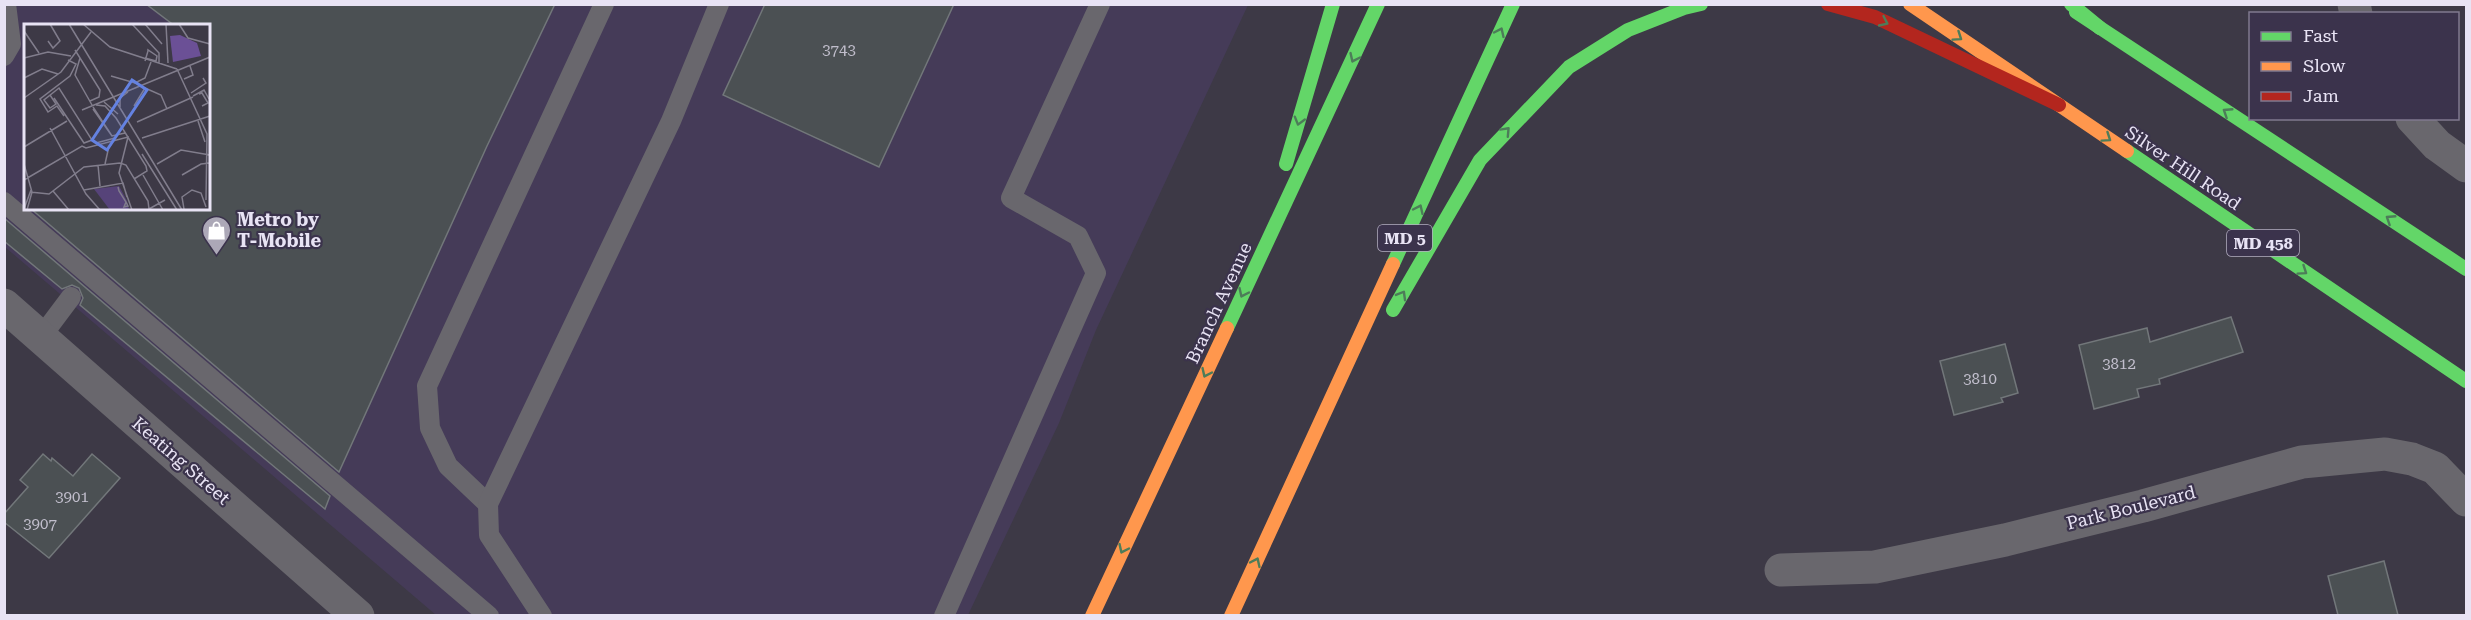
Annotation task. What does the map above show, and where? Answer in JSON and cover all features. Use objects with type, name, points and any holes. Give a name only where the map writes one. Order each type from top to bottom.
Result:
[{"type":"main road","points":[[1256,267],[1334,4]]},
{"type":"main road","name":"Branch Avenue","points":[[1092,615],[1378,4]]},
{"type":"main road","name":"MD 5","points":[[1231,615],[1513,4]]},
{"type":"main road","points":[[1385,324],[1480,160],[1526,110],[1569,67],[1628,30],[1684,8],[1701,4]]},
{"type":"main road","points":[[1828,4],[1875,17],[2059,105]]},
{"type":"main road","name":"Silver Hill Road","points":[[1910,4],[2466,381]]},
{"type":"main road","points":[[2064,4],[2466,269]]},
{"type":"main road","points":[[2071,4],[2100,28]]},
{"type":"main road","points":[[1298,472],[1368,354]]},
{"type":"street","points":[[2414,120],[2437,145],[2466,166]]},
{"type":"street","name":"Keating Street","points":[[4,305],[358,615]]},
{"type":"street","name":"Park Boulevard","points":[[1781,570],[1886,565],[2051,528],[2302,462],[2385,454],[2412,459],[2434,468],[2466,500]]},
{"type":"lane","points":[[4,56],[11,44],[6,4]]},
{"type":"lane","points":[[488,504],[448,466],[430,428],[427,386],[604,4]]},
{"type":"lane","points":[[542,615],[489,535],[488,504],[671,121],[719,4]]},
{"type":"lane","points":[[944,615],[1096,273],[1078,236],[1011,198],[1100,4]]},
{"type":"lane","points":[[4,202],[489,615]]},
{"type":"lane","points":[[41,337],[71,297]]},
{"type":"shaded area","points":[[5,5],[1248,5],[1096,330],[1059,423],[968,615],[436,615],[5,247]]},
{"type":"building","points":[[146,4],[555,4],[487,146],[339,472],[32,210],[210,210],[210,24],[172,24]]},
{"type":"building","points":[[765,4],[954,4],[879,167],[723,95]]},
{"type":"building","points":[[4,218],[330,496],[325,509],[80,305],[83,298],[79,288],[72,285],[62,289],[4,241]]},
{"type":"building","points":[[2231,317],[2243,352],[2159,379],[2160,384],[2137,389],[2139,397],[2094,409],[2079,345],[2147,328],[2150,342]]},
{"type":"building","points":[[2005,344],[2018,393],[2001,398],[2003,402],[1954,415],[1940,361]]},
{"type":"building","points":[[43,454],[51,461],[52,458],[73,476],[92,454],[120,478],[49,558],[4,522],[4,514],[28,487],[20,480]]},
{"type":"building","points":[[2384,561],[2398,615],[2338,615],[2328,576]]},
{"type":"traffic: fast","points":[[1286,164],[1333,4]]},
{"type":"traffic: fast","points":[[1227,328],[1378,4]]},
{"type":"traffic: fast","points":[[1393,264],[1513,4]]},
{"type":"traffic: fast","points":[[1393,310],[1480,160],[1569,67],[1628,30],[1684,8],[1701,4]]},
{"type":"traffic: fast","points":[[2071,4],[2100,28]]},
{"type":"traffic: fast","points":[[2076,12],[2466,269]]},
{"type":"traffic: fast","points":[[2127,151],[2466,381]]},
{"type":"traffic: slow","points":[[1910,4],[2127,151]]},
{"type":"traffic: slow","points":[[1231,616],[1393,264]]},
{"type":"traffic: slow","points":[[1092,616],[1227,328]]},
{"type":"traffic: jam","points":[[1828,4],[1875,17],[2059,105]]},
{"type":"place","name":"Metro by T-Mobile","points":[[216,256]]}]
